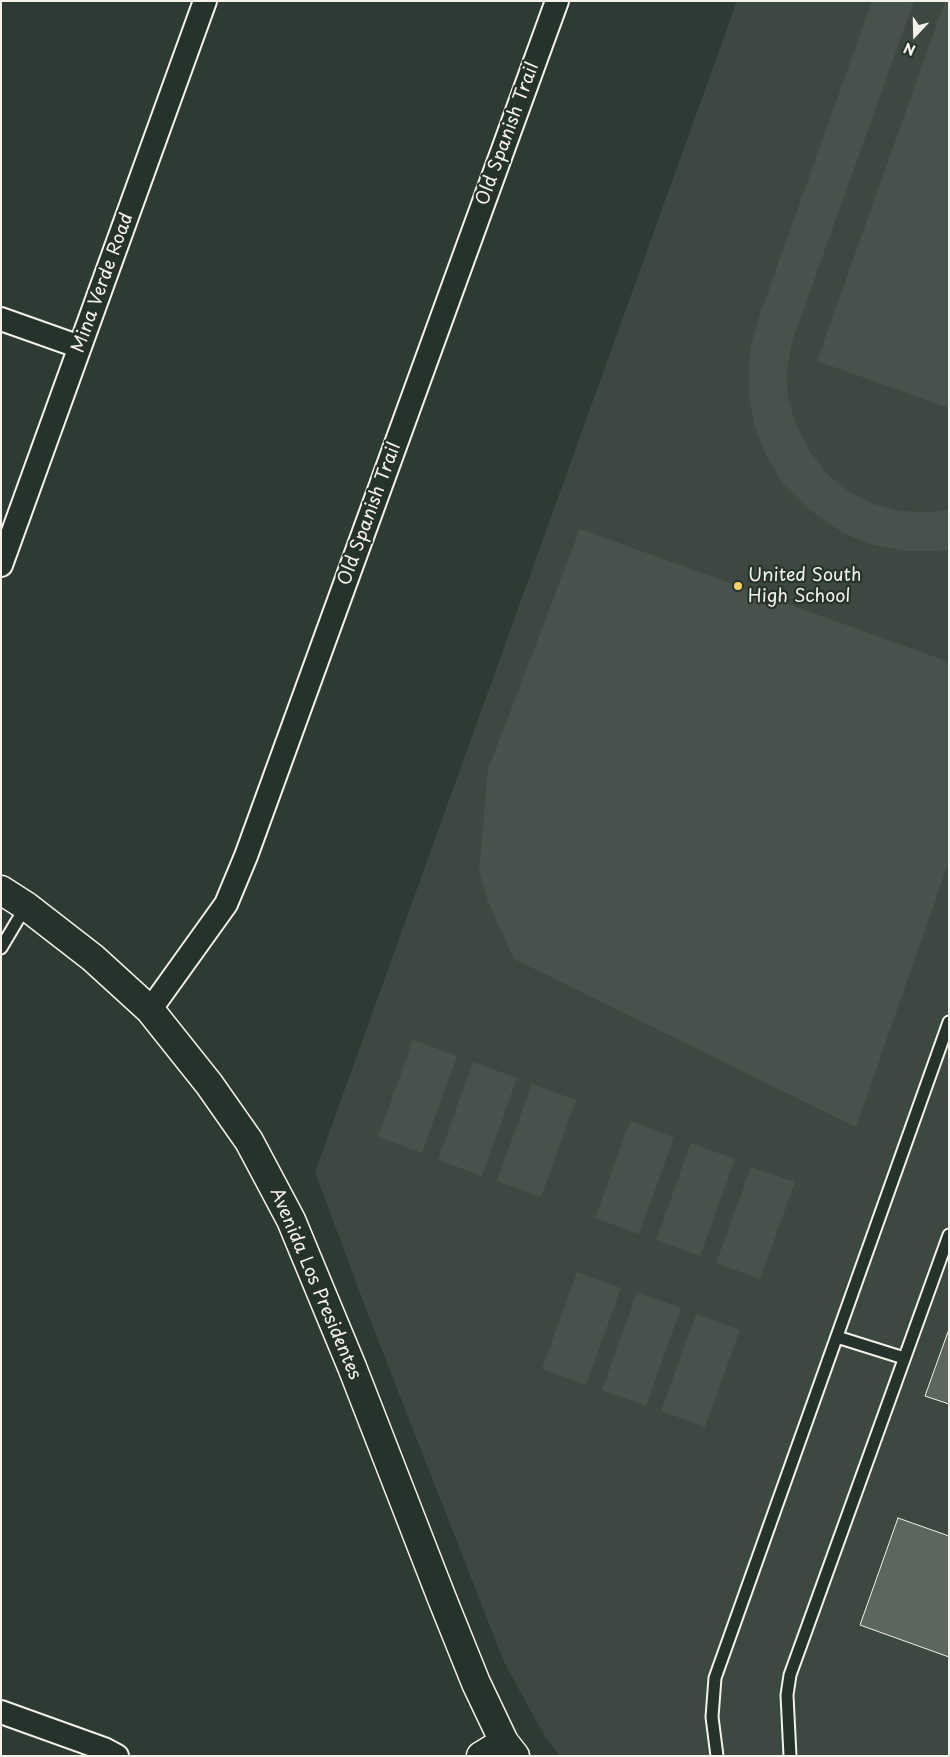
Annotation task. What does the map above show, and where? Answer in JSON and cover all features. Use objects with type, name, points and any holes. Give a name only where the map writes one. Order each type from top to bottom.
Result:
[{"type":"main road","name":"Avenida Los Presidentes","points":[[1,890],[26,906],[93,958],[150,1010],[210,1084],[249,1141],[291,1220],[352,1367],[440,1596],[476,1683],[509,1749]]},
{"type":"main road","points":[[481,1756],[509,1749]]},
{"type":"street","name":"Mina Verde Road","points":[[1,565],[205,1]]},
{"type":"street","name":"Old Spanish Trail","points":[[150,1010],[226,904],[246,856],[556,1]]},
{"type":"street","points":[[1,319],[80,347]]},
{"type":"street","points":[[1,1712],[104,1749],[117,1756]]},
{"type":"lane","points":[[1,948],[26,906]]},
{"type":"lane","points":[[718,1756],[712,1717],[715,1678],[949,1022]]},
{"type":"lane","points":[[790,1756],[787,1695],[790,1675],[949,1235]]},
{"type":"lane","points":[[836,1337],[904,1358]]},
{"type":"shaded area","name":"United South High School","points":[[737,1],[949,1],[949,1756],[560,1756],[545,1737],[504,1662],[369,1317],[315,1172]]},
{"type":"shaded area","points":[[872,1],[914,1],[793,339],[787,369],[788,398],[796,425],[809,450],[826,473],[848,491],[874,504],[901,511],[930,512],[949,510],[949,550],[906,551],[874,545],[843,533],[807,508],[784,485],[767,457],[755,427],[749,395],[749,362],[758,320]]},
{"type":"shaded area","points":[[945,1],[949,1],[949,408],[817,361]]},
{"type":"shaded area","points":[[580,529],[949,662],[949,861],[856,1127],[514,959],[488,901],[479,871],[488,770]]},
{"type":"shaded area","points":[[413,1040],[457,1056],[422,1153],[378,1137]]},
{"type":"shaded area","points":[[473,1062],[517,1078],[482,1176],[438,1160]]},
{"type":"shaded area","points":[[532,1084],[576,1100],[541,1197],[497,1181]]},
{"type":"shaded area","points":[[630,1121],[674,1137],[639,1234],[595,1218]]},
{"type":"shaded area","points":[[691,1143],[735,1159],[700,1256],[656,1240]]},
{"type":"shaded area","points":[[751,1167],[795,1182],[760,1279],[716,1263]]},
{"type":"shaded area","points":[[577,1272],[621,1288],[586,1385],[542,1369]]},
{"type":"shaded area","points":[[637,1292],[681,1308],[646,1406],[602,1390]]},
{"type":"shaded area","points":[[696,1314],[740,1330],[705,1427],[661,1411]]},
{"type":"building","points":[[949,1329],[949,1404],[925,1396]]},
{"type":"building","points":[[898,1518],[949,1536],[949,1657],[860,1625]]},
{"type":"place","name":"United South High School","points":[[738,586]]}]
